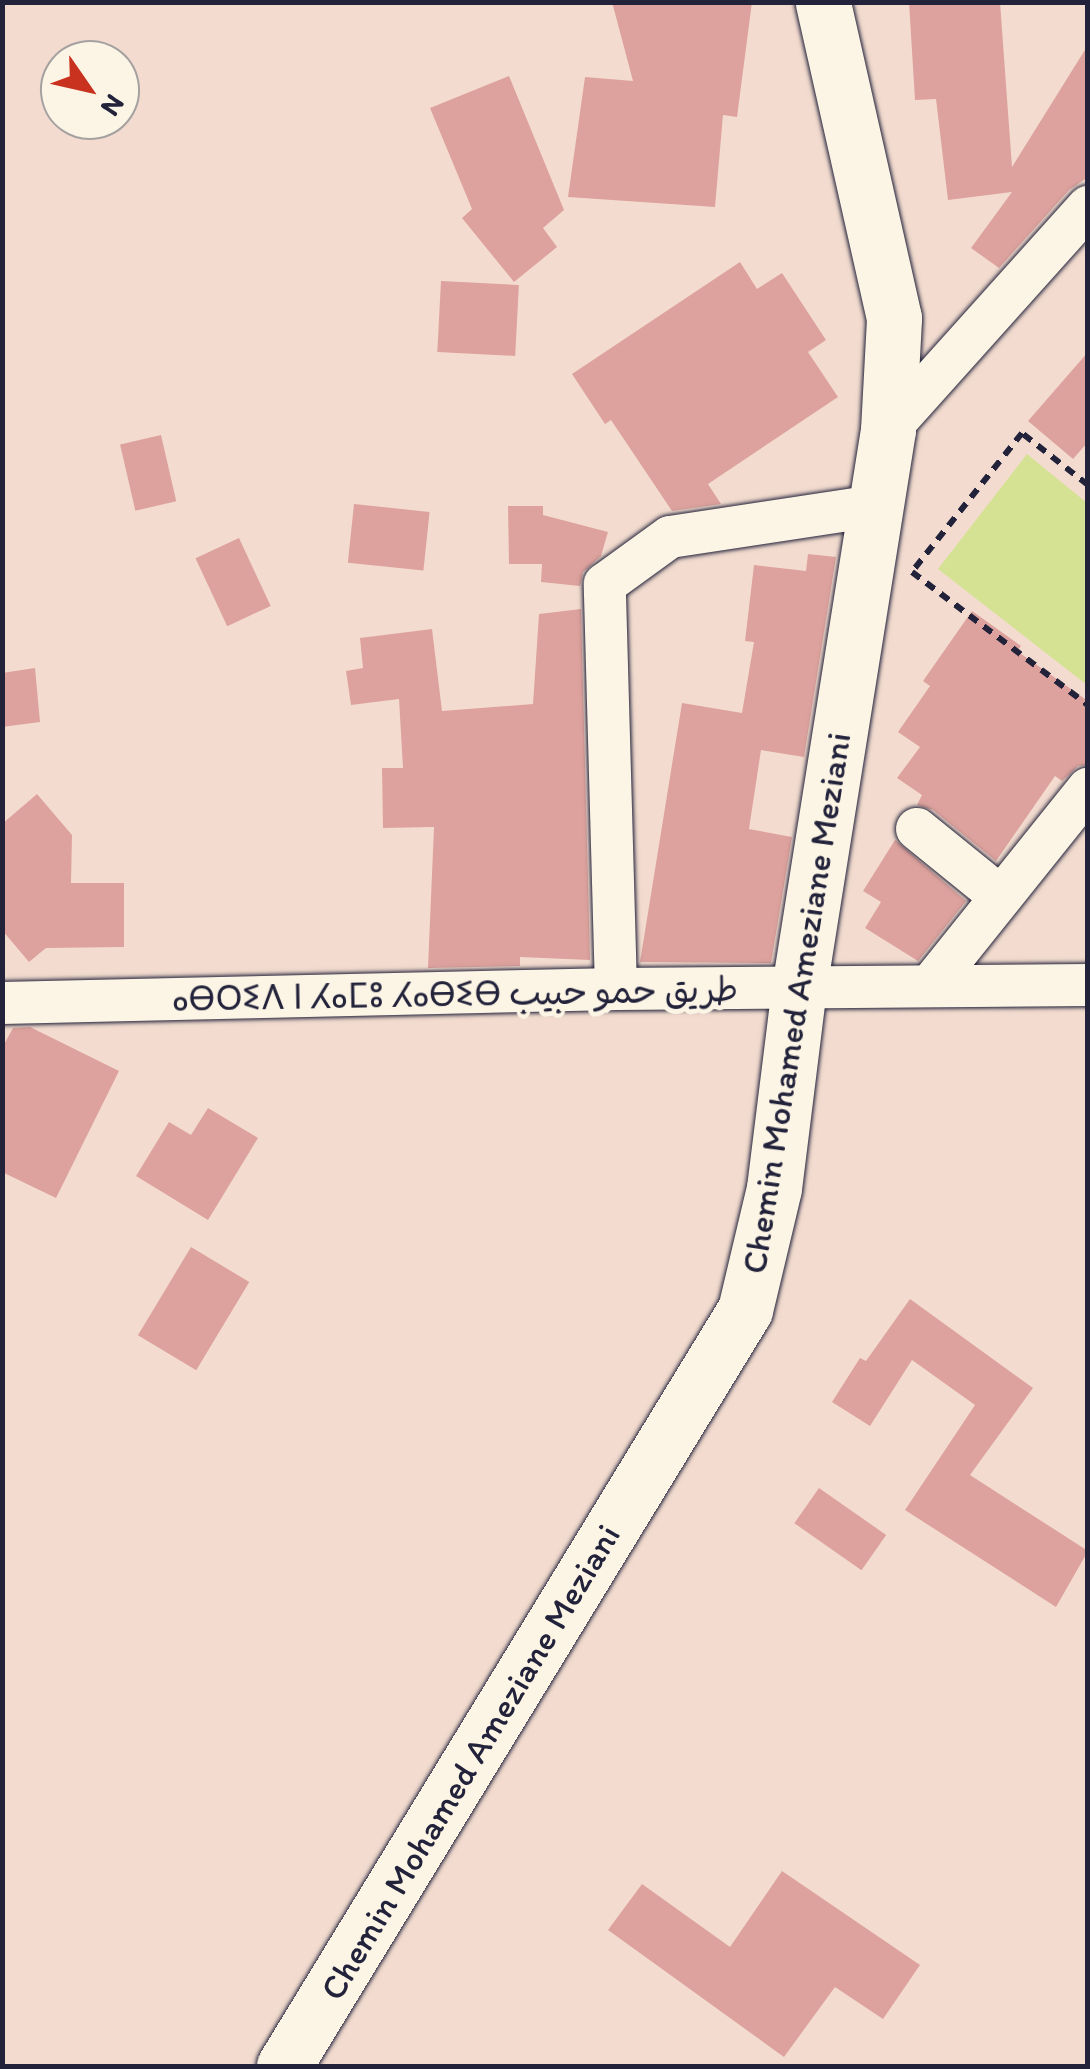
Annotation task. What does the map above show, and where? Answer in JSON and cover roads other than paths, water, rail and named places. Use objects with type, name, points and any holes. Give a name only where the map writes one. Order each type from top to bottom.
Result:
[{"type":"main road","name":"Chemin Mohamed Ameziane Meziani","points":[[284,2066],[745,1310],[774,1188],[799,988],[888,430],[894,318],[822,2]]},
{"type":"street","points":[[888,430],[1088,207]]},
{"type":"street","points":[[616,988],[605,584],[670,537],[875,506]]},
{"type":"street","points":[[930,986],[1088,789]]},
{"type":"street","points":[[917,829],[1001,897]]},
{"type":"street","name":"ⴰⴱⵔⵉⴷ ⵏ ⵃⴰⵎⵓ ⵃⴰⴱⵉⴱ طريق حمو حبيب","points":[[2,1003],[616,988],[1088,984]]}]
